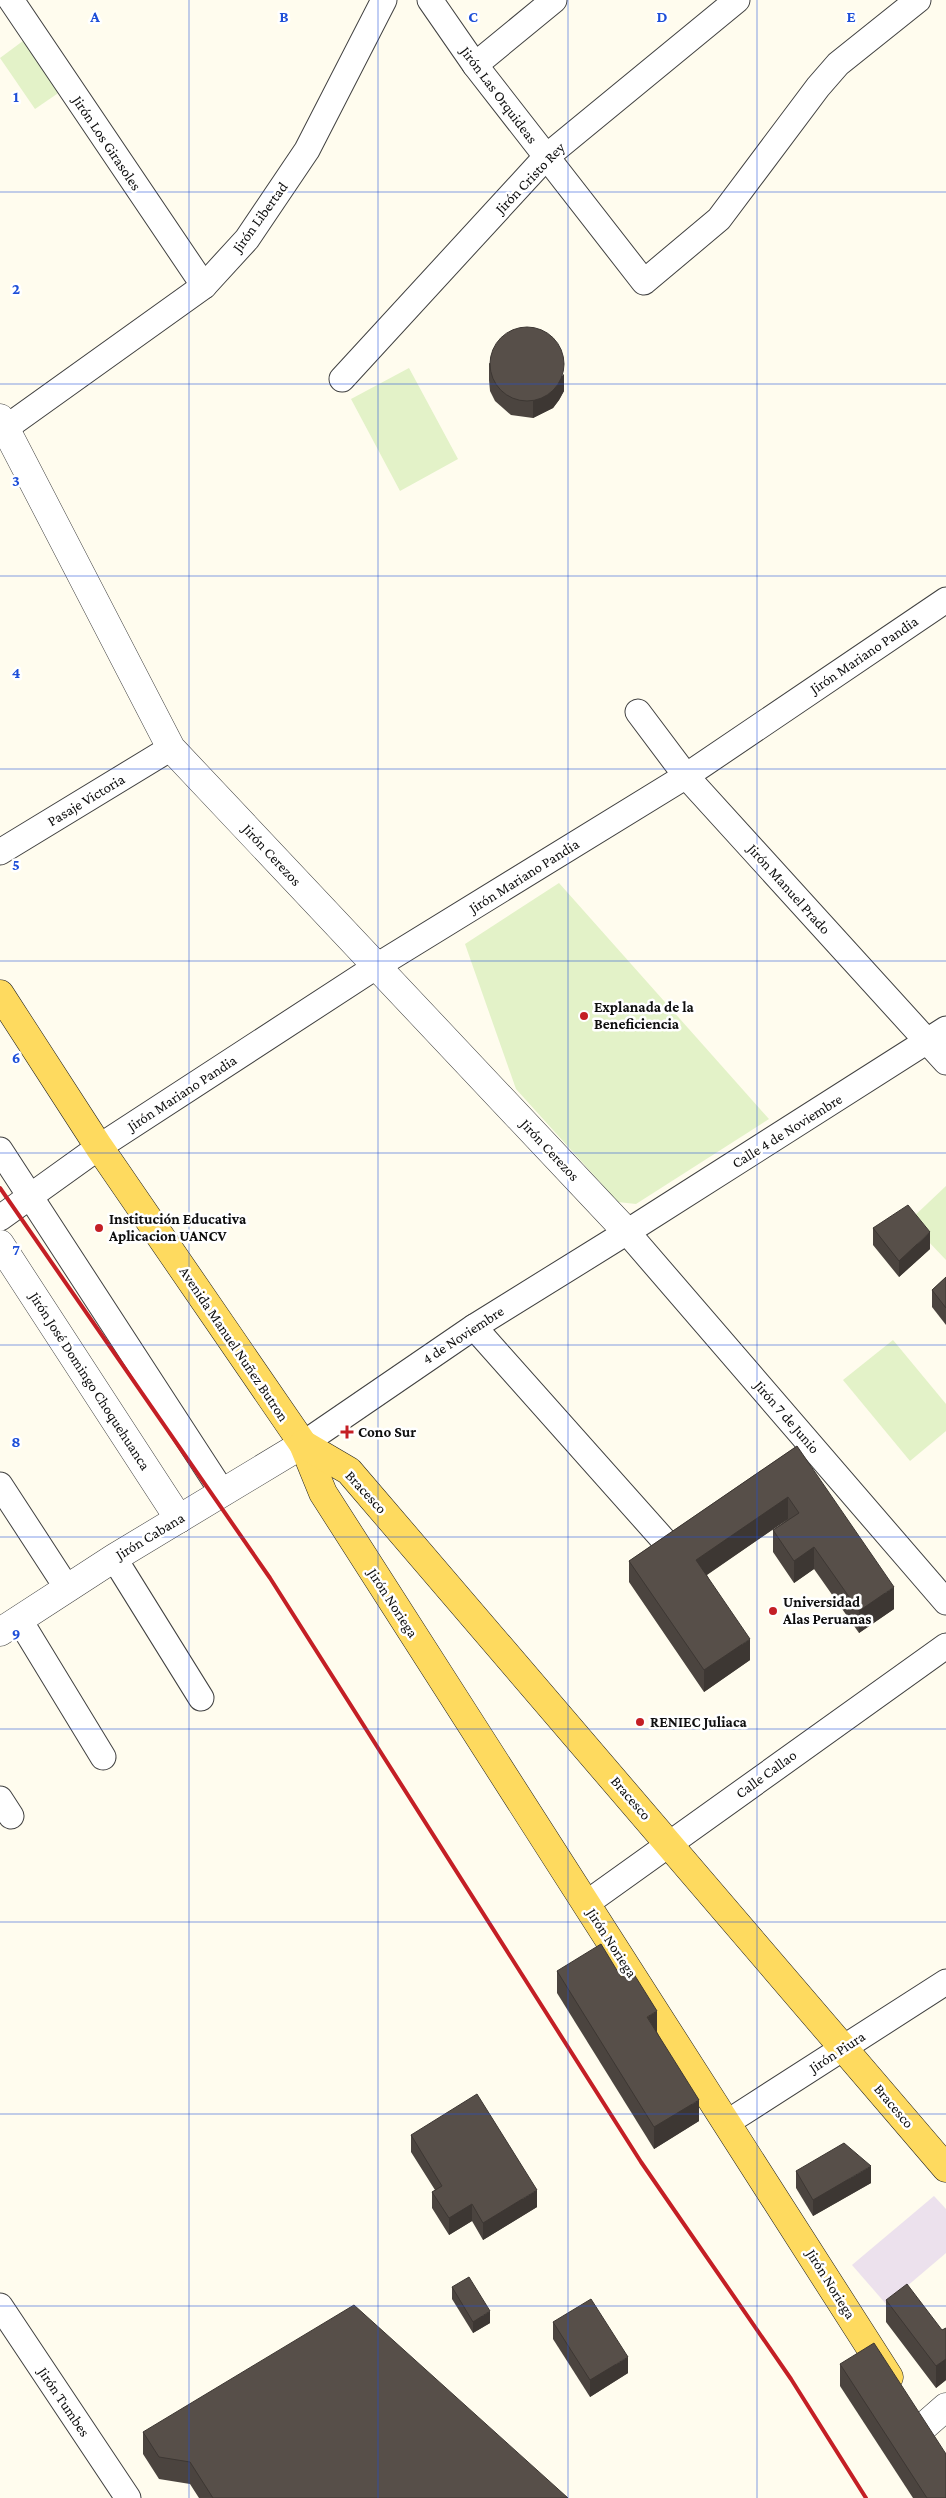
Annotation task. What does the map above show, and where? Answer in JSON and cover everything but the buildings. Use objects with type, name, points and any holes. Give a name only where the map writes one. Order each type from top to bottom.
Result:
[{"type":"main road","name":"Avenida Manuel Nuñez Butron","points":[[0,994],[100,1147],[303,1444]]},
{"type":"main road","name":"Bracesco","points":[[303,1444],[349,1471],[946,2168]]},
{"type":"main road","name":"Jirón Noriega","points":[[303,1444],[323,1493],[929,2438]]},
{"type":"street","name":"Jirón Libertad","points":[[2,426],[204,286],[247,239],[308,150],[384,0]]},
{"type":"street","name":"Jirón Las Orquideas","points":[[430,0],[475,65],[644,282],[718,219],[818,87],[838,64],[918,0]]},
{"type":"street","points":[[475,65],[554,0]]},
{"type":"street","name":"Jirón Cristo Rey","points":[[342,378],[546,157],[738,0]]},
{"type":"street","name":"Jirón Los Girasoles","points":[[12,5],[204,286]]},
{"type":"street","name":"Jirón Cerezos","points":[[2,426],[171,748],[628,1232]]},
{"type":"street","name":"Jirón Mariano Pandia","points":[[0,1218],[100,1147],[377,966],[686,776],[943,608]]},
{"type":"street","name":"Jirón Manuel Prado","points":[[638,712],[686,776],[937,1035],[946,1062]]},
{"type":"street","name":"Pasaje Victoria","points":[[0,852],[171,748]]},
{"type":"street","name":"Calle 4 de Noviembre","points":[[628,1232],[937,1035]]},
{"type":"street","points":[[0,1150],[223,1493]]},
{"type":"street","name":"4 de Noviembre","points":[[303,1444],[474,1326],[628,1232]]},
{"type":"street","name":"Jirón 7 de Junio","points":[[628,1232],[946,1602]]},
{"type":"street","name":"Jirón José Domingo Choquehuanca","points":[[0,1244],[179,1519]]},
{"type":"street","points":[[474,1326],[668,1545]]},
{"type":"street","name":"Jirón Cabana","points":[[10,1626],[114,1558],[303,1444]]},
{"type":"street","points":[[0,1485],[67,1588]]},
{"type":"street","points":[[114,1558],[201,1698]]},
{"type":"street","points":[[10,1626],[103,1757]]},
{"type":"street","name":"Calle Callao","points":[[587,1903],[946,1646]]},
{"type":"street","name":"Jirón Piura","points":[[728,2122],[946,1982]]},
{"type":"street","name":"Jirón Tumbes","points":[[2,2313],[128,2498]]},
{"type":"street","points":[[929,2438],[946,2407]]},
{"type":"shaded area","points":[[934,2196],[946,2209],[946,2253],[886,2304],[852,2265]]},
{"type":"green space","points":[[31,35],[67,87],[35,109],[0,58]]},
{"type":"green space","points":[[409,368],[458,459],[400,491],[351,399]]},
{"type":"green space","name":"Explanada de la Beneficiencia","points":[[559,883],[769,1119],[636,1204],[618,1202],[516,1089],[465,944]]},
{"type":"green space","points":[[946,1186],[946,1260],[909,1221]]},
{"type":"green space","points":[[893,1340],[946,1404],[946,1431],[910,1461],[843,1380]]},
{"type":"railway","points":[[0,1188],[270,1578],[641,2162],[791,2379],[866,2498]]},
{"type":"place","name":"Explanada de la Beneficiencia","points":[[584,1016]]},
{"type":"place","name":"Institución Educativa Aplicacion UANCV","points":[[99,1228]]},
{"type":"place","name":"Cono Sur","points":[[347,1432]]},
{"type":"place","name":"Universidad Alas Peruanas","points":[[773,1611]]},
{"type":"place","name":"RENIEC Juliaca","points":[[640,1722]]}]
